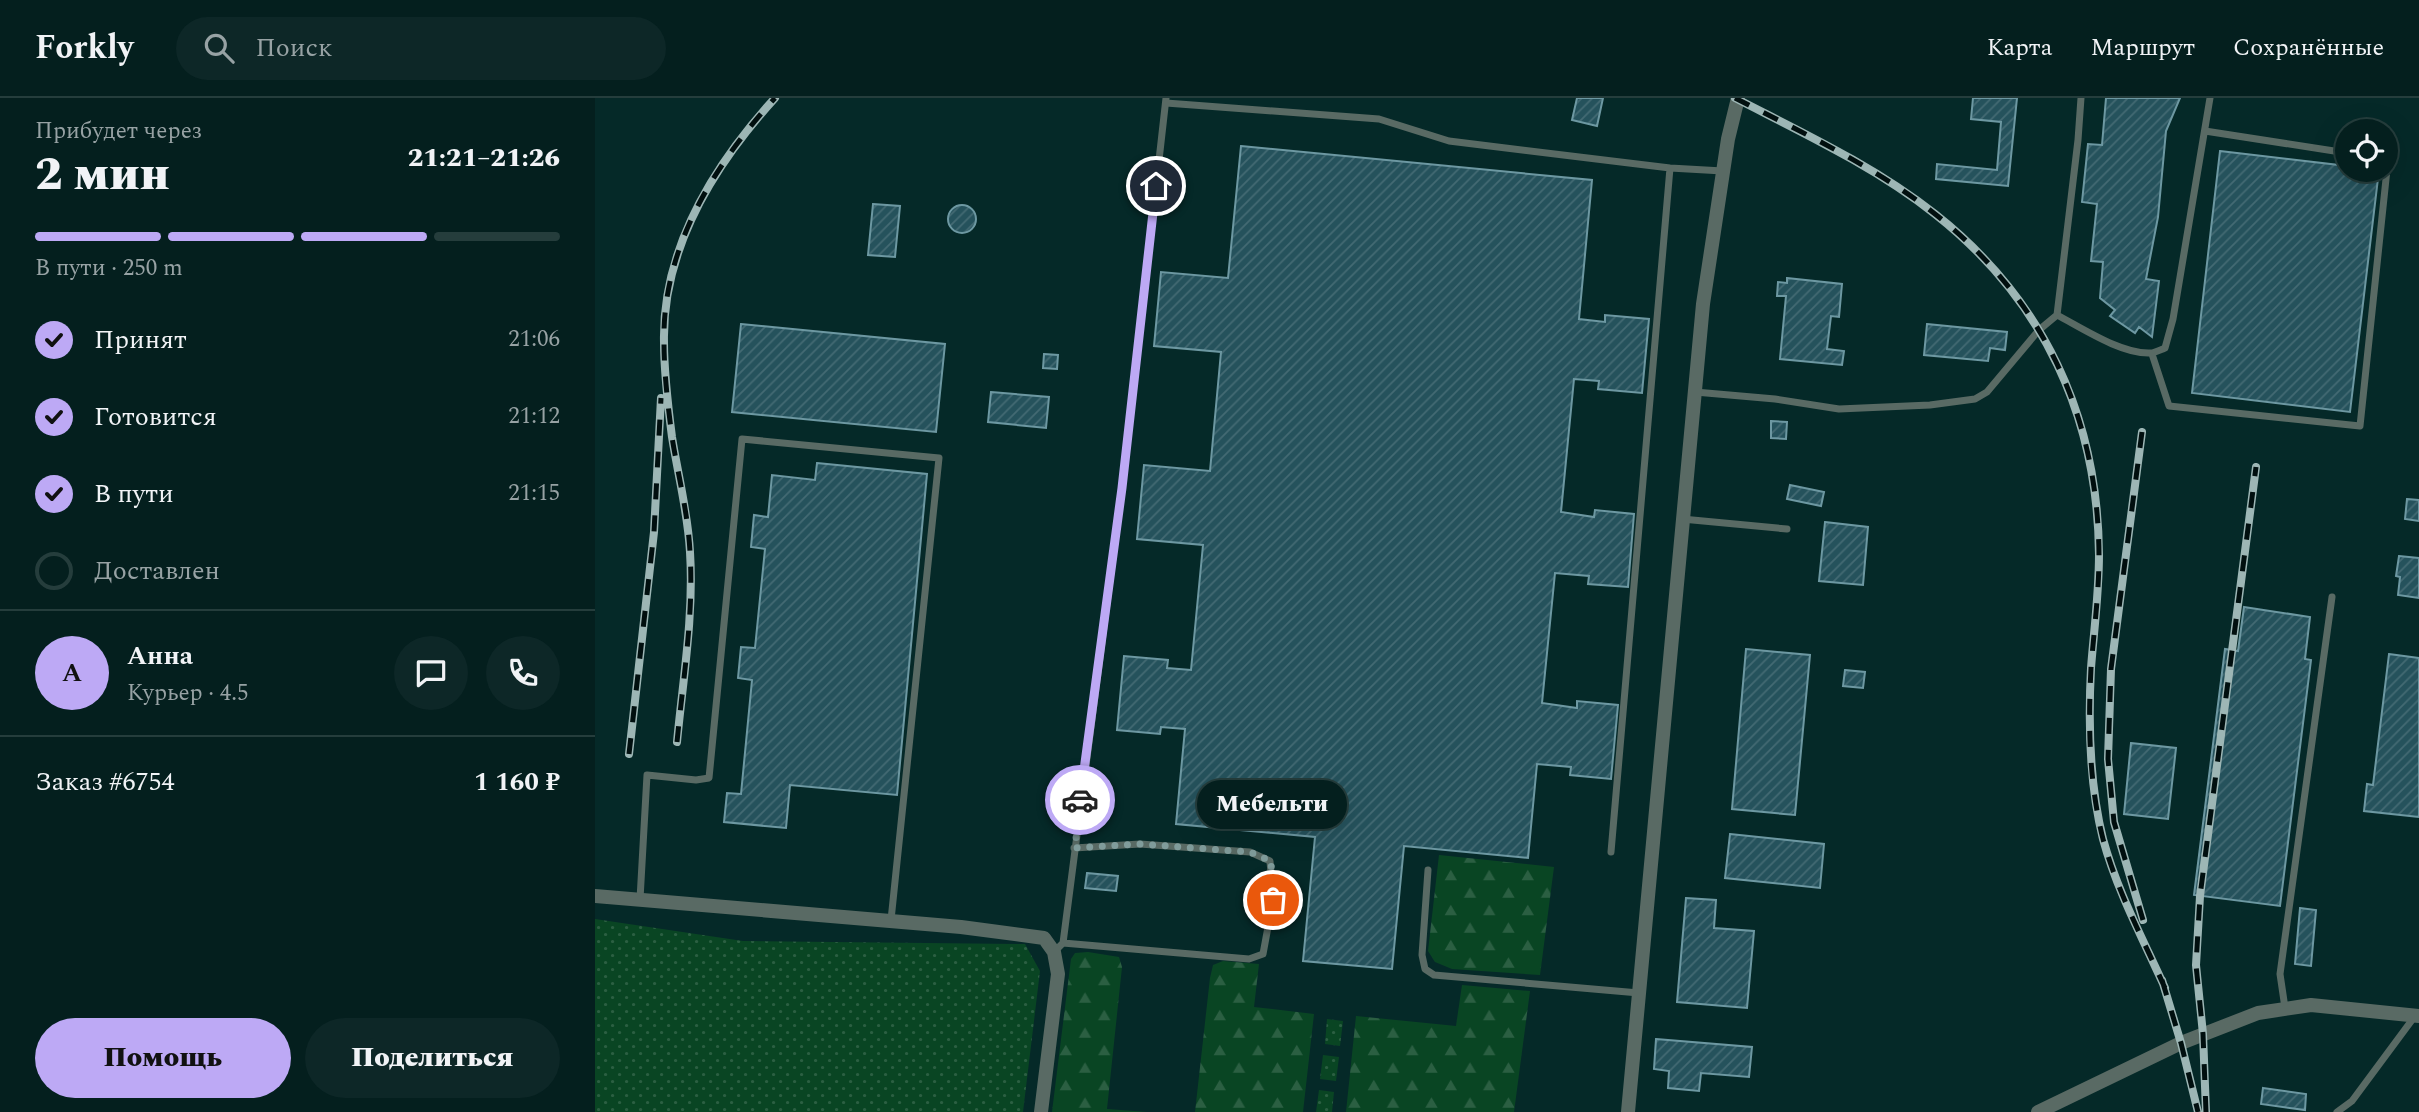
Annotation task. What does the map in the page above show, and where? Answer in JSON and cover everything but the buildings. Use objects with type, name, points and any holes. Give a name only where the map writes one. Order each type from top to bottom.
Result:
[{"type":"street","points":[[1628,1112],[1703,304],[1723,171],[1738,98]]},
{"type":"street","points":[[595,896],[891,920],[1044,938],[1058,947],[1058,974],[1041,1112]]},
{"type":"street","points":[[2038,1112],[2181,1042],[2258,1013],[2311,1005],[2363,1008],[2417,1016]]},
{"type":"lane","points":[[1694,391],[1852,409],[1930,405],[1975,399],[1987,391],[2039,330],[2057,315],[2081,98]]},
{"type":"lane","points":[[2057,315],[2134,352],[2152,354],[2165,348],[2173,319],[2210,98]]},
{"type":"lane","points":[[1075,848],[1140,844],[1250,852],[1271,861],[1273,900],[1263,954],[1249,959],[1058,947],[1075,848],[1122,488],[1166,101],[1379,119],[1449,141],[1670,168],[1723,171]]},
{"type":"lane","points":[[2205,131],[2335,151]]},
{"type":"lane","points":[[1611,852],[1670,168]]},
{"type":"lane","points":[[2152,354],[2169,406],[2360,426],[2386,182]]},
{"type":"lane","points":[[641,899],[647,775],[696,780],[709,778],[742,439],[939,458],[891,920]]},
{"type":"lane","points":[[1682,519],[1787,529]]},
{"type":"lane","points":[[2284,1008],[2280,974],[2332,597]]},
{"type":"lane","points":[[1428,870],[1422,955],[1425,969],[1434,975],[1639,993]]},
{"type":"lane","points":[[2337,1112],[2352,1101],[2417,1016]]},
{"type":"green space","points":[[1439,855],[1554,867],[1540,975],[1452,969],[1435,962],[1428,951]]},
{"type":"green space","points":[[595,919],[743,941],[1025,944],[1040,971],[1023,1112],[595,1112]]},
{"type":"green space","points":[[1088,952],[1119,957],[1122,967],[1107,1109],[1147,1112],[1052,1112],[1071,959],[1075,953]]},
{"type":"green space","points":[[1223,961],[1259,964],[1254,1007],[1314,1014],[1303,1112],[1195,1112],[1210,978],[1213,965]]},
{"type":"green space","points":[[1462,985],[1530,991],[1514,1112],[1346,1112],[1356,1016],[1456,1026]]},
{"type":"green space","points":[[1327,1019],[1343,1021],[1340,1046],[1325,1044]]},
{"type":"green space","points":[[1323,1055],[1339,1057],[1336,1081],[1320,1079]]},
{"type":"green space","points":[[1319,1090],[1334,1092],[1332,1112],[1316,1112]]},
{"type":"railway","points":[[677,742],[691,576],[687,523],[667,390],[664,342],[666,307],[682,241],[696,210],[732,151],[775,98]]},
{"type":"railway","points":[[1735,98],[1863,165],[1935,214],[1973,248],[2006,284],[2035,323],[2057,365],[2075,409],[2088,456],[2096,504],[2099,569],[2091,668],[2090,732],[2098,818],[2115,877],[2165,988]]},
{"type":"railway","points":[[629,754],[654,532],[661,398]]},
{"type":"railway","points":[[2142,432],[2111,669],[2108,759],[2114,822],[2143,920]]},
{"type":"railway","points":[[2206,1112],[2203,1034],[2196,965],[2200,896],[2256,467]]},
{"type":"railway","points":[[2162,980],[2198,1112]]},
{"type":"way so far","points":[[1080,800],[1075,848],[1140,844],[1250,852],[1271,861],[1273,900]]},
{"type":"place","name":"Мебельти","points":[[1273,900]]},
{"type":"route","points":[[1080,800],[1122,488],[1156,186]]}]
